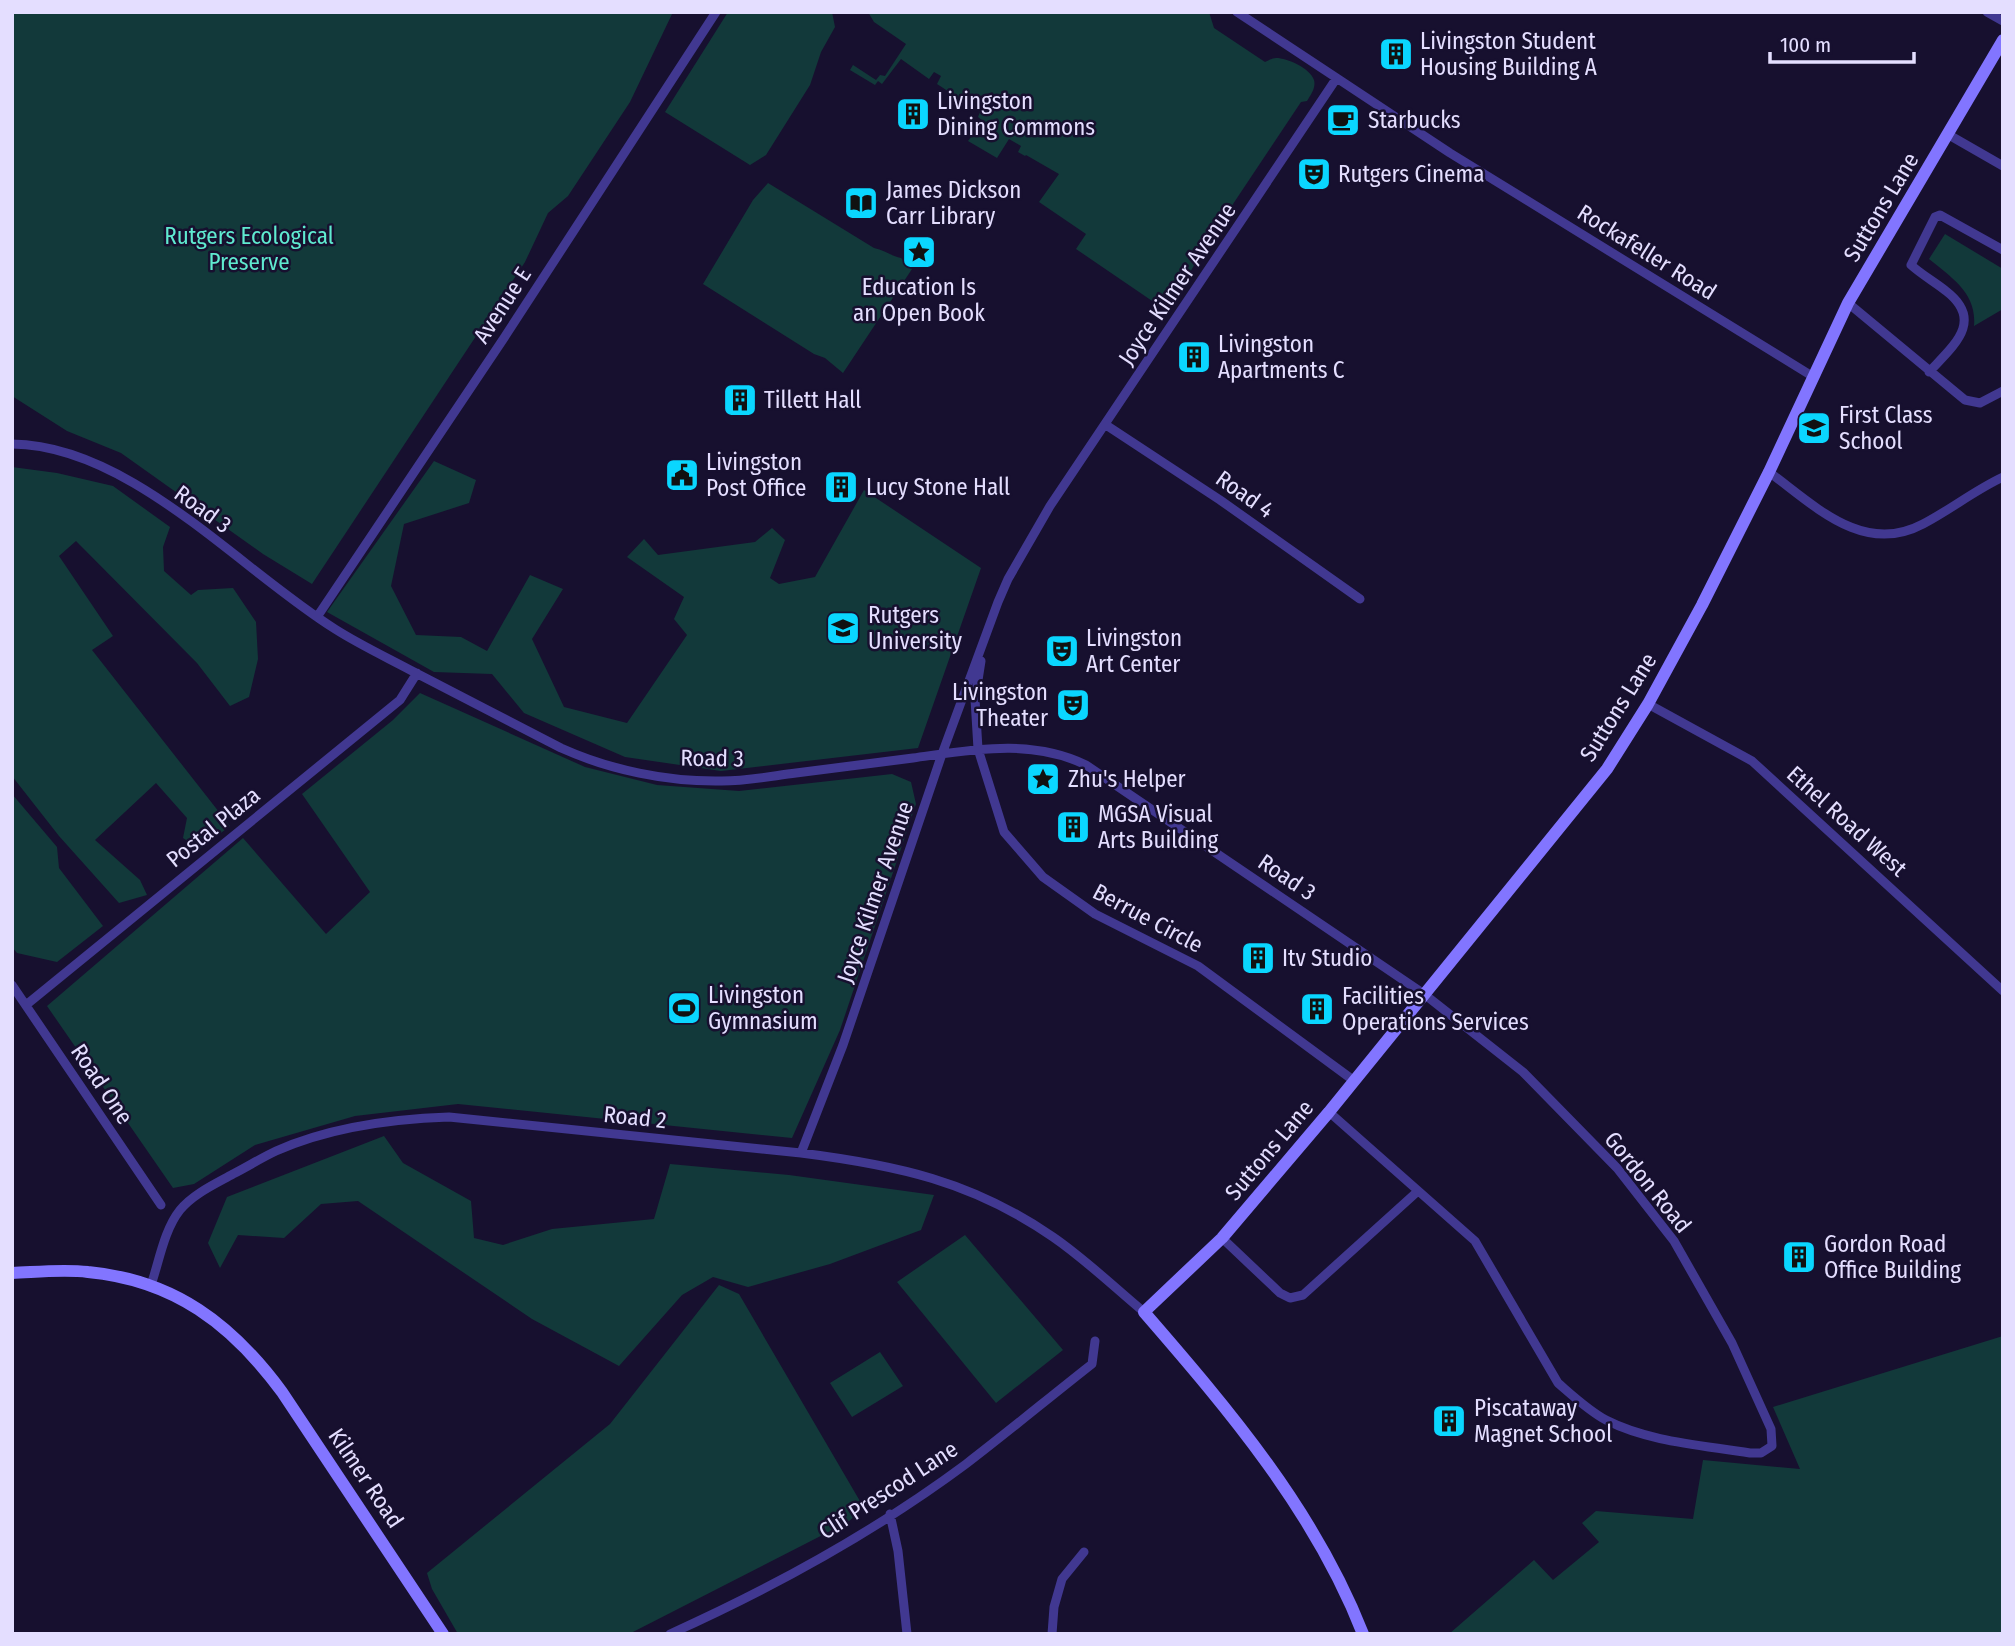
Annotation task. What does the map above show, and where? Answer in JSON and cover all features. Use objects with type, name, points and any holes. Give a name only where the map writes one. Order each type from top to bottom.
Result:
[{"type":"street","name":"Avenue E","points":[[317,617],[504,338],[716,12]]},
{"type":"street","points":[[1237,12],[1336,79]]},
{"type":"street","points":[[1987,12],[2003,21]]},
{"type":"street","name":"Suttons Lane","points":[[1144,1312],[1222,1238],[1329,1112],[1607,769],[1648,704],[1702,605],[1769,472],[1848,303],[2003,40]]},
{"type":"street","name":"Rockafeller Road","points":[[1336,79],[1461,160],[1812,376]]},
{"type":"street","name":"Joyce Kilmer Avenue","points":[[801,1153],[842,1045],[942,754],[1008,579],[1051,506],[1336,79]]},
{"type":"street","points":[[1949,135],[2003,166]]},
{"type":"street","points":[[1929,372],[1959,338],[1965,321],[1960,304],[1911,265],[1935,217],[1940,215],[2003,250]]},
{"type":"street","points":[[1848,303],[1956,395],[1972,402],[1988,400],[2003,391]]},
{"type":"street","name":"Road 4","points":[[1106,425],[1220,500],[1360,599]]},
{"type":"street","name":"Road 3","points":[[12,444],[27,444],[86,459],[148,492],[336,630],[581,757],[609,766],[660,776],[722,781],[978,749],[1022,748],[1051,751],[1067,756],[1087,766],[1424,993]]},
{"type":"street","points":[[1769,472],[1833,520],[1851,529],[1874,534],[1895,534],[1922,525],[2003,477]]},
{"type":"street","name":"Joyce Kilmer Avenue","points":[[978,749],[975,699],[984,643]]},
{"type":"street","name":"Postal Plaza","points":[[26,1005],[400,700],[417,673]]},
{"type":"street","name":"Ethel Road West","points":[[1648,704],[1752,761],[2003,991]]},
{"type":"street","name":"Berrue Circle","points":[[978,749],[1004,832],[1043,877],[1095,914],[1198,966],[1353,1080]]},
{"type":"street","name":"Road One","points":[[12,985],[160,1205]]},
{"type":"street","name":"Gordon Road","points":[[1418,1191],[1475,1241],[1559,1383],[1603,1419],[1658,1438],[1750,1453],[1761,1453],[1772,1446],[1771,1429],[1732,1343],[1666,1231],[1617,1168],[1523,1072],[1424,993]]},
{"type":"street","points":[[1222,1238],[1280,1293],[1290,1298],[1303,1295],[1418,1191],[1329,1112]]},
{"type":"street","name":"Road 2","points":[[151,1285],[179,1212],[192,1198],[275,1151],[362,1126],[415,1118],[474,1119],[857,1160],[948,1182],[987,1198],[1055,1238],[1144,1312]]},
{"type":"street","name":"Kilmer Road","points":[[12,1273],[84,1271],[113,1275],[151,1285],[185,1300],[209,1315],[266,1370],[325,1453],[443,1634]]},
{"type":"street","points":[[1144,1312],[1222,1401],[1279,1479],[1317,1540],[1363,1634]]},
{"type":"street","name":"Clif Prescod Lane","points":[[670,1634],[715,1614],[842,1547],[964,1465],[1092,1364],[1095,1341]]},
{"type":"street","points":[[890,1514],[898,1551],[907,1634]]},
{"type":"street","points":[[1052,1634],[1054,1607],[1062,1579],[1084,1552]]},
{"type":"green space","name":"Rutgers Ecological Preserve","points":[[12,12],[673,12],[630,102],[568,196],[548,213],[525,262],[312,584],[263,554],[121,453],[67,431],[12,396]]},
{"type":"green space","points":[[728,12],[832,12],[835,27],[821,52],[810,85],[766,155],[750,165],[665,112]]},
{"type":"green space","points":[[868,12],[1209,12],[1214,28],[1265,62],[1276,58],[1298,64],[1312,76],[1314,86],[1307,101],[1301,102],[1233,204],[1234,211],[1204,257],[1198,258],[1171,307],[1161,307],[1076,249],[1086,234],[1039,202],[1059,174],[1018,152],[1021,146],[1009,139],[997,158],[968,141],[983,121],[978,117],[980,112],[937,84],[941,76],[934,72],[929,79],[901,59],[882,84],[878,81],[875,85],[850,70],[853,65],[876,80],[880,75],[885,76],[906,44],[874,22]]},
{"type":"green space","points":[[768,183],[874,248],[901,258],[912,269],[843,373],[825,358],[814,354],[703,284],[753,200]]},
{"type":"green space","points":[[1945,234],[2003,269],[2003,309],[1974,326],[1974,314],[1967,295],[1929,259]]},
{"type":"green space","points":[[434,461],[476,480],[469,503],[404,524],[391,586],[416,635],[461,637],[487,651],[530,575],[563,589],[532,639],[564,707],[627,723],[687,635],[674,619],[684,597],[627,557],[644,539],[658,555],[755,542],[772,528],[785,540],[770,578],[779,584],[815,577],[864,490],[981,568],[918,748],[721,771],[625,757],[524,713],[492,674],[434,672],[327,612]]},
{"type":"green space","points":[[12,467],[57,473],[113,486],[170,527],[163,547],[164,571],[191,595],[198,590],[233,588],[256,622],[258,659],[249,697],[230,706],[197,663],[76,541],[59,556],[113,636],[92,650],[230,826],[200,849],[183,838],[187,818],[156,783],[95,840],[140,880],[147,895],[119,903],[59,836],[12,776]]},
{"type":"green space","points":[[420,693],[585,767],[657,785],[739,791],[892,774],[911,782],[916,804],[840,1030],[792,1138],[458,1104],[355,1116],[255,1145],[194,1184],[173,1188],[47,1006],[243,838],[326,934],[370,892],[302,794],[393,720]]},
{"type":"green space","points":[[12,794],[57,847],[59,868],[103,926],[57,962],[17,953],[12,947]]},
{"type":"green space","points":[[384,1136],[403,1163],[471,1201],[474,1238],[503,1245],[552,1229],[654,1219],[670,1164],[789,1175],[934,1195],[921,1230],[830,1264],[748,1287],[713,1277],[682,1295],[619,1366],[532,1319],[358,1201],[321,1204],[284,1238],[238,1235],[220,1268],[208,1243],[227,1197]]},
{"type":"green space","points":[[965,1235],[1063,1350],[996,1403],[897,1282]]},
{"type":"green space","points":[[719,1285],[739,1294],[864,1508],[848,1522],[629,1634],[458,1634],[432,1589],[427,1573],[610,1424]]},
{"type":"green space","points":[[2003,1336],[2003,1634],[1449,1634],[1534,1560],[1553,1580],[1599,1542],[1582,1523],[1596,1511],[1693,1519],[1703,1460],[1800,1469],[1773,1407]]},
{"type":"green space","points":[[880,1352],[903,1386],[852,1417],[830,1383]]},
{"type":"place","name":"Livingston Student Housing Building A","points":[[1396,54]]},
{"type":"place","name":"Livingston Dining Commons","points":[[913,114]]},
{"type":"place","name":"Starbucks","points":[[1343,120]]},
{"type":"place","name":"Rutgers Cinema","points":[[1314,174]]},
{"type":"place","name":"James Dickson Carr Library","points":[[861,203]]},
{"type":"place","name":"Education Is an Open Book","points":[[919,252]]},
{"type":"place","name":"Livingston Apartments C","points":[[1194,357]]},
{"type":"place","name":"Tillett Hall","points":[[740,400]]},
{"type":"place","name":"First Class School","points":[[1814,428]]},
{"type":"place","name":"Livingston Post Office","points":[[682,475]]},
{"type":"place","name":"Lucy Stone Hall","points":[[841,487]]},
{"type":"place","name":"Rutgers University","points":[[843,628]]},
{"type":"place","name":"Livingston Art Center","points":[[1062,651]]},
{"type":"place","name":"Livingston Theater","points":[[1073,705]]},
{"type":"place","name":"Zhu's Helper","points":[[1043,779]]},
{"type":"place","name":"MGSA Visual Arts Building","points":[[1073,827]]},
{"type":"place","name":"Itv Studio","points":[[1258,958]]},
{"type":"place","name":"Livingston Gymnasium","points":[[684,1008]]},
{"type":"place","name":"Facilities Operations Services","points":[[1317,1009]]},
{"type":"place","name":"Gordon Road Office Building","points":[[1799,1257]]},
{"type":"place","name":"Piscataway Magnet School","points":[[1449,1421]]}]
